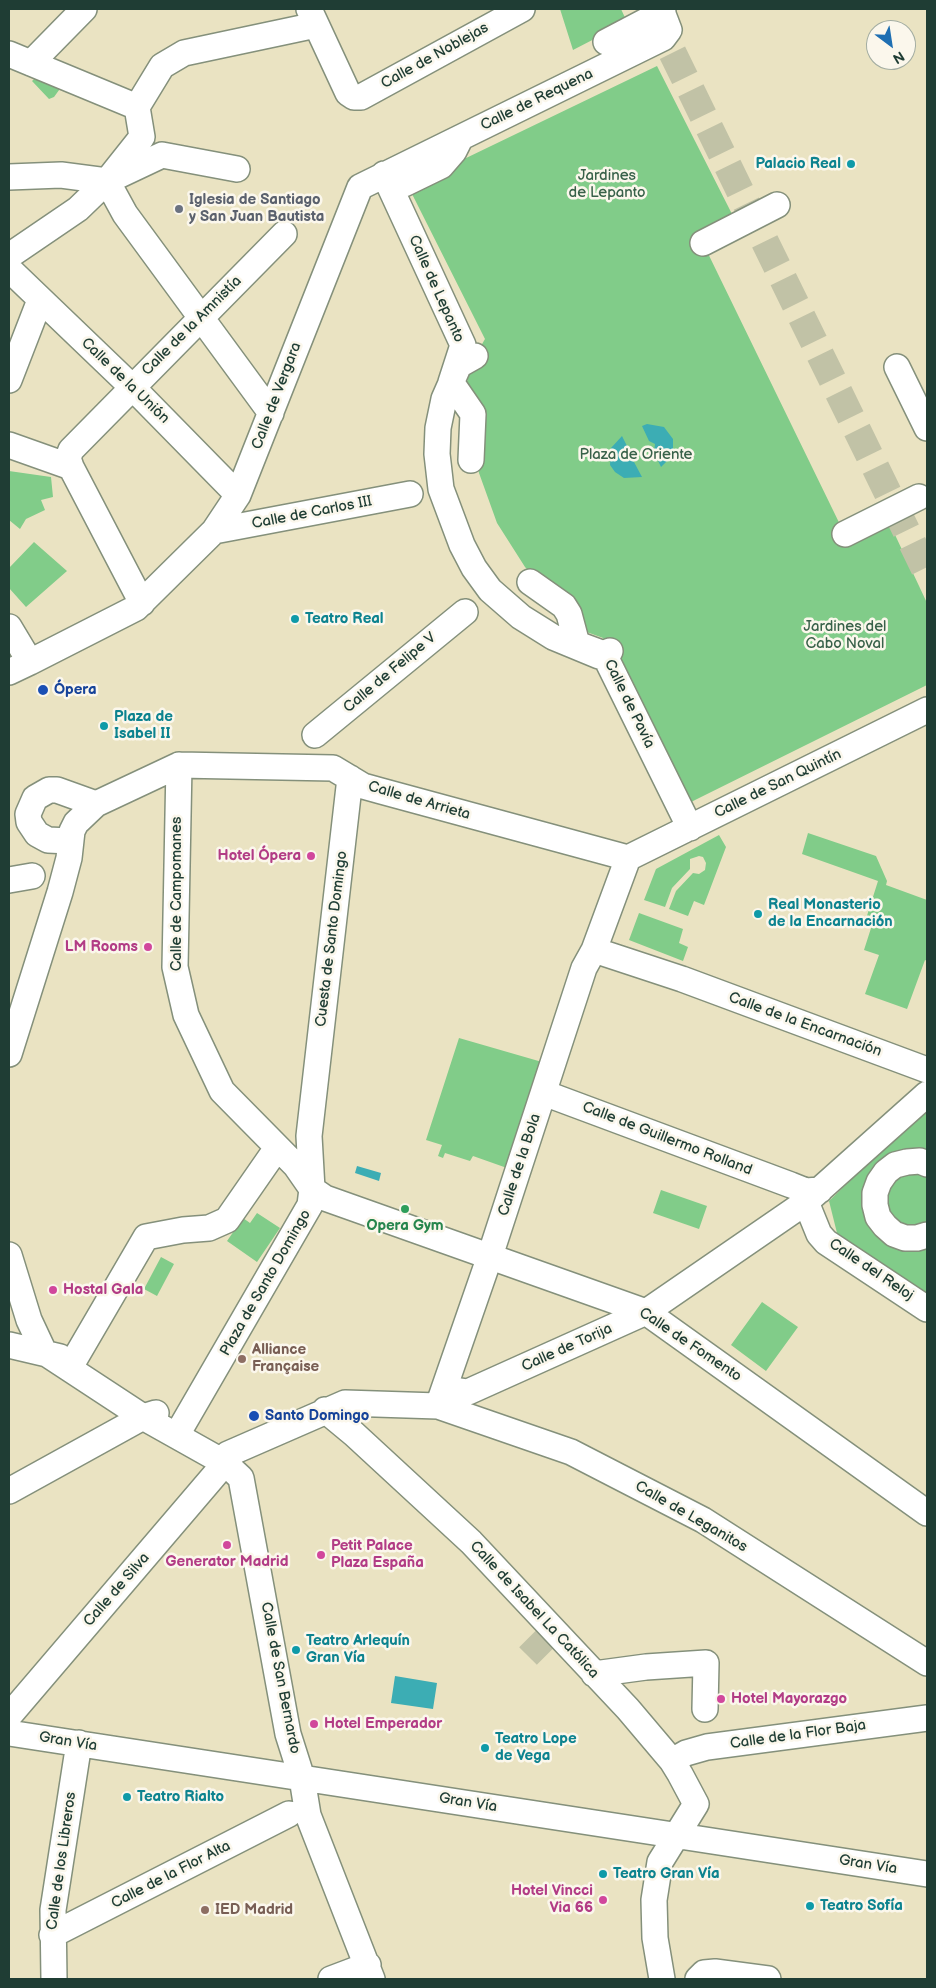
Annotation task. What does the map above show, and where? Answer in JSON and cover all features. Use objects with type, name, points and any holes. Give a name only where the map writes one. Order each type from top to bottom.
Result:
[{"type":"street","points":[[31,63],[84,9]]},
{"type":"street","name":"Calle de Noblejas","points":[[313,17],[348,93],[354,97],[361,97],[522,9]]},
{"type":"street","points":[[606,42],[662,10]]},
{"type":"street","name":"Calle de Requena","points":[[394,179],[462,136],[667,35],[669,26],[662,10]]},
{"type":"street","points":[[9,256],[78,209],[107,181],[142,138],[136,107],[162,66],[184,53],[313,17]]},
{"type":"street","points":[[9,54],[136,107]]},
{"type":"street","points":[[9,177],[62,175],[107,181],[162,155],[237,169]]},
{"type":"street","name":"Calle de Lepanto","points":[[394,179],[463,345],[457,390]]},
{"type":"street","name":"Calle de Vergara","points":[[142,603],[214,531],[238,495],[360,187],[394,179]]},
{"type":"street","points":[[107,181],[125,214],[271,413]]},
{"type":"street","points":[[703,242],[778,205]]},
{"type":"street","name":"Calle de la Amnistía","points":[[71,467],[68,458],[71,450],[132,386],[284,234]]},
{"type":"street","name":"Calle de la Unión","points":[[9,269],[132,386],[238,495]]},
{"type":"street","points":[[9,380],[40,300]]},
{"type":"street","points":[[471,460],[474,420],[457,390],[459,365],[474,356]]},
{"type":"street","points":[[897,367],[927,428]]},
{"type":"street","points":[[457,390],[444,399],[438,428],[437,454],[441,489],[462,545],[474,568],[490,590],[521,617],[553,637],[599,656],[607,653]]},
{"type":"street","points":[[9,446],[71,467],[142,603],[129,613],[19,667],[13,633]]},
{"type":"street","name":"Calle de Carlos III","points":[[214,531],[410,494]]},
{"type":"street","points":[[845,534],[919,497]]},
{"type":"street","name":"Calle de Pavía","points":[[530,582],[564,606],[570,614],[576,644],[607,653],[690,828]]},
{"type":"street","name":"Calle de Felipe V","points":[[315,735],[465,612]]},
{"type":"street","name":"Calle de San Quintín","points":[[628,858],[927,710]]},
{"type":"street","points":[[9,1054],[60,892],[69,858],[69,841],[76,823],[96,804],[179,765]]},
{"type":"street","name":"Calle de Arrieta","points":[[179,765],[333,768],[363,786],[628,858]]},
{"type":"street","name":"Calle de Campomanes","points":[[179,765],[175,967],[186,1015],[222,1091],[302,1172],[312,1189]]},
{"type":"street","name":"Cuesta de Santo Domingo","points":[[314,1099],[350,778]]},
{"type":"street","points":[[69,841],[48,840],[37,834],[29,822],[28,814],[35,798],[49,790],[57,790],[96,804]]},
{"type":"street","name":"Calle de la Bola","points":[[324,1410],[345,1403],[438,1406],[459,1396],[490,1256],[584,968],[594,950],[628,858]]},
{"type":"street","name":"Calle de la Encarnación","points":[[594,950],[682,979],[927,1070]]},
{"type":"street","name":"Calle de Guillermo Rolland","points":[[544,1093],[802,1197]]},
{"type":"street","name":"Calle de Torija","points":[[459,1396],[646,1312],[802,1197],[886,1132],[927,1094]]},
{"type":"street","name":"Plaza de Santo Domingo","points":[[182,1426],[310,1205],[312,1189],[309,1136],[314,1099]]},
{"type":"street","points":[[886,1132],[917,1163]]},
{"type":"street","points":[[73,1362],[146,1237],[183,1230],[209,1228],[227,1220],[277,1148]]},
{"type":"street","points":[[917,1163],[895,1165],[879,1182],[875,1193],[874,1205],[878,1217],[894,1234],[905,1238],[917,1238],[927,1235]]},
{"type":"street","name":"Calle de Fomento","points":[[312,1189],[326,1198],[646,1312],[927,1514]]},
{"type":"street","name":"Calle del Reloj","points":[[802,1197],[818,1234],[826,1242],[927,1308]]},
{"type":"street","points":[[9,1256],[29,1320],[44,1352],[226,1459]]},
{"type":"street","points":[[11,1345],[26,1332],[29,1320]]},
{"type":"street","points":[[11,1345],[44,1352],[73,1362],[151,1414],[182,1426],[226,1459]]},
{"type":"street","name":"Calle de Leganitos","points":[[459,1396],[703,1520],[927,1663]]},
{"type":"street","points":[[226,1459],[324,1410]]},
{"type":"street","name":"Calle de Isabel La Católica","points":[[324,1410],[354,1434],[471,1542],[549,1634],[594,1674],[672,1761],[696,1804],[678,1835]]},
{"type":"street","points":[[9,1491],[151,1414]]},
{"type":"street","name":"Calle de Silva","points":[[9,1716],[226,1459]]},
{"type":"street","name":"Calle de San Bernardo","points":[[226,1459],[241,1478],[288,1734],[302,1778],[308,1815],[370,1972]]},
{"type":"street","points":[[594,1674],[646,1666],[706,1663],[705,1709]]},
{"type":"street","name":"Calle de la Flor Baja","points":[[672,1761],[686,1753],[707,1747],[927,1718]]},
{"type":"street","name":"Gran Vía","points":[[9,1733],[927,1874]]},
{"type":"street","name":"Calle de los Libreros","points":[[54,1979],[53,1910],[79,1743]]},
{"type":"street","name":"Calle de la Flor Alta","points":[[52,1935],[289,1814]]},
{"type":"street","points":[[662,1979],[655,1938],[654,1900],[663,1862],[678,1835]]},
{"type":"street","points":[[663,1862],[660,1935],[664,1954],[677,1979]]},
{"type":"street","points":[[331,1979],[370,1972]]},
{"type":"street","points":[[698,1979],[748,1978]]},
{"type":"green space","points":[[560,9],[621,9],[627,22],[573,50]]},
{"type":"green space","name":"Plaza de Oriente","points":[[657,66],[733,216],[699,235],[849,543],[889,522],[927,603],[927,685],[689,803],[603,638],[584,631],[534,577],[525,567],[497,523],[479,473],[465,388],[475,356],[485,339],[408,186]]},
{"type":"green space","points":[[37,76],[62,86],[54,97],[49,99],[32,81]]},
{"type":"green space","points":[[9,471],[51,477],[53,497],[41,500],[45,510],[26,519],[20,529],[9,520]]},
{"type":"green space","points":[[34,542],[67,571],[26,607],[9,588],[9,568]]},
{"type":"green space","points":[[808,833],[876,856],[887,881],[886,885],[927,900],[927,961],[925,960],[907,1009],[865,994],[879,955],[864,950],[872,925],[865,922],[878,881],[802,854]]},
{"type":"green space","points":[[719,835],[726,847],[704,905],[694,901],[688,916],[669,909],[676,891],[693,873],[699,874],[705,870],[706,863],[703,857],[699,856],[690,859],[690,869],[672,888],[665,907],[644,900],[656,869]]},
{"type":"green space","points":[[639,913],[683,929],[679,943],[688,947],[683,961],[629,940]]},
{"type":"green space","points":[[459,1038],[542,1062],[507,1168],[473,1156],[470,1161],[445,1153],[443,1158],[438,1156],[442,1145],[426,1140]]},
{"type":"green space","points":[[927,1106],[927,1299],[838,1237],[829,1201]]},
{"type":"green space","points":[[661,1190],[707,1206],[699,1229],[653,1213]]},
{"type":"green space","points":[[257,1213],[280,1228],[257,1262],[227,1241],[243,1218],[250,1223]]},
{"type":"green space","points":[[161,1257],[174,1264],[157,1296],[144,1289]]},
{"type":"green space","points":[[762,1302],[798,1327],[766,1371],[731,1345]]},
{"type":"water","points":[[647,424],[664,427],[673,439],[673,455],[661,467],[654,452],[655,444],[649,441],[642,426]]},
{"type":"water","points":[[622,436],[629,450],[627,458],[634,462],[642,477],[624,478],[615,472],[610,465],[611,448]]},
{"type":"water","points":[[357,1166],[381,1173],[379,1181],[355,1173]]},
{"type":"water","points":[[395,1676],[437,1683],[433,1709],[391,1703]]},
{"type":"tunnel","points":[[654,15],[927,573]]},
{"type":"tunnel","points":[[528,1656],[545,1639]]},
{"type":"place","name":"Palacio Real","points":[[851,164]]},
{"type":"place","name":"Iglesia de Santiago y San Juan Bautista","points":[[179,209]]},
{"type":"place","name":"Teatro Real","points":[[295,619]]},
{"type":"place","name":"Ópera","points":[[43,690]]},
{"type":"place","name":"Plaza de Isabel II","points":[[104,726]]},
{"type":"place","name":"Hotel Ópera","points":[[311,856]]},
{"type":"place","name":"Real Monasterio de la Encarnación","points":[[758,914]]},
{"type":"place","name":"LM Rooms","points":[[148,947]]},
{"type":"place","name":"Opera Gym","points":[[405,1209]]},
{"type":"place","name":"Hostal Gala","points":[[53,1290]]},
{"type":"place","name":"Alliance Française","points":[[242,1359]]},
{"type":"place","name":"Santo Domingo","points":[[254,1416]]},
{"type":"place","name":"Generator Madrid","points":[[227,1545]]},
{"type":"place","name":"Petit Palace Plaza España","points":[[321,1555]]},
{"type":"place","name":"Teatro Arlequín Gran Vía","points":[[296,1650]]},
{"type":"place","name":"Hotel Mayorazgo","points":[[721,1699]]},
{"type":"place","name":"Hotel Emperador","points":[[314,1724]]},
{"type":"place","name":"Teatro Lope de Vega","points":[[485,1748]]},
{"type":"place","name":"Teatro Rialto","points":[[127,1797]]},
{"type":"place","name":"Teatro Gran Vía","points":[[603,1874]]},
{"type":"place","name":"Hotel Vincci Via 66","points":[[603,1900]]},
{"type":"place","name":"Teatro Sofía","points":[[810,1906]]},
{"type":"place","name":"IED Madrid","points":[[205,1910]]},
{"type":"park label","name":"Jardines de Lepanto","points":[[607,184]]},
{"type":"park label","name":"Jardines del Cabo Noval","points":[[845,636]]}]
